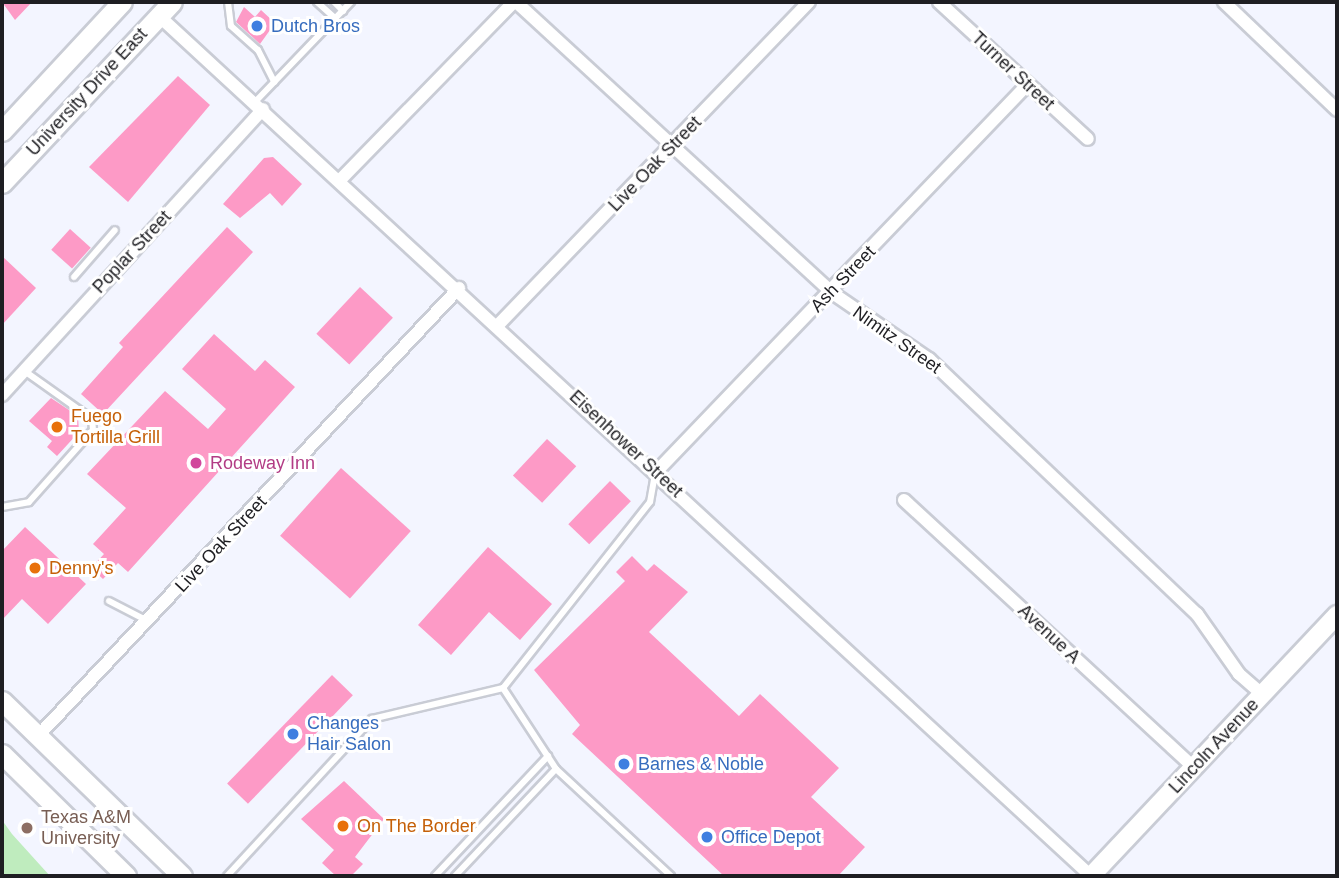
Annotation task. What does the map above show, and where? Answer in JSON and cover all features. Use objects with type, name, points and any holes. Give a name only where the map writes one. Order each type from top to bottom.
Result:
[{"type":"main road","name":"University Drive East","points":[[2,131],[122,2]]},
{"type":"main road","name":"University Drive East","points":[[2,183],[165,9]]},
{"type":"main road","points":[[2,701],[182,876]]},
{"type":"main road","points":[[2,754],[126,876]]},
{"type":"street","name":"Nimitz Street","points":[[515,2],[831,292],[929,359],[1197,614],[1239,674],[1262,694]]},
{"type":"street","points":[[342,178],[515,2]]},
{"type":"street","name":"Live Oak Street","points":[[499,324],[809,2]]},
{"type":"street","name":"Turner Street","points":[[939,2],[1088,139]]},
{"type":"street","points":[[1224,2],[1337,110]]},
{"type":"street","name":"Eisenhower Street","points":[[165,9],[259,106],[342,178],[1091,876]]},
{"type":"street","name":"Ash Street","points":[[656,472],[1027,85]]},
{"type":"street","name":"Poplar Street","points":[[2,395],[259,106]]},
{"type":"street","name":"Live Oak Street","points":[[38,736],[459,288]]},
{"type":"street","name":"Avenue A","points":[[904,500],[1194,768]]},
{"type":"street","name":"Lincoln Avenue","points":[[1091,876],[1337,615]]},
{"type":"lane","points":[[228,2],[226,10],[231,26],[258,50],[274,82]]},
{"type":"lane","points":[[226,10],[235,2]]},
{"type":"lane","points":[[317,2],[335,19]]},
{"type":"lane","points":[[334,2],[343,10]]},
{"type":"lane","points":[[259,106],[274,82],[351,2]]},
{"type":"lane","points":[[74,277],[115,230]]},
{"type":"lane","points":[[2,507],[29,502],[93,430],[92,419],[23,370]]},
{"type":"lane","points":[[227,876],[372,719],[503,688],[650,502],[656,472]]},
{"type":"lane","points":[[110,601],[147,621]]},
{"type":"lane","points":[[503,688],[556,769],[671,876]]},
{"type":"lane","points":[[435,876],[548,756]]},
{"type":"lane","points":[[455,876],[556,769]]},
{"type":"green space","points":[[2,820],[12,834],[50,876],[2,876]]},
{"type":"building","points":[[2,2],[32,2],[15,20]]},
{"type":"building","name":"Dutch Bros","points":[[244,7],[255,17],[261,10],[275,23],[260,44],[236,22]]},
{"type":"building","points":[[178,76],[210,105],[128,202],[89,167]]},
{"type":"building","points":[[273,157],[302,184],[282,206],[270,193],[240,218],[223,204],[264,158]]},
{"type":"building","points":[[227,227],[253,252],[103,414],[81,394],[123,347],[119,343]]},
{"type":"building","points":[[70,229],[91,248],[72,269],[51,250]]},
{"type":"building","points":[[2,256],[36,288],[2,325]]},
{"type":"building","points":[[360,287],[393,318],[349,364],[316,334]]},
{"type":"building","name":"Rodeway Inn","points":[[214,334],[255,371],[265,360],[295,387],[128,572],[118,563],[103,579],[91,568],[104,554],[93,544],[126,508],[87,474],[165,391],[208,429],[226,409],[182,369]]},
{"type":"building","name":"Fuego Tortilla Grill","points":[[51,398],[78,416],[79,432],[57,456],[47,447],[52,441],[29,421]]},
{"type":"building","points":[[547,439],[576,466],[542,503],[513,476]]},
{"type":"building","points":[[341,468],[411,531],[350,599],[280,536]]},
{"type":"building","points":[[610,481],[631,501],[589,544],[568,524]]},
{"type":"building","name":"Denny's","points":[[25,527],[86,584],[48,624],[22,599],[2,620],[2,551]]},
{"type":"building","points":[[488,547],[552,604],[520,640],[489,612],[451,655],[418,625]]},
{"type":"building","points":[[632,556],[647,571],[654,564],[688,592],[649,632],[739,716],[760,694],[839,768],[811,797],[865,847],[838,876],[724,876],[572,734],[580,725],[534,670],[625,581],[616,572]]},
{"type":"building","points":[[332,675],[353,695],[248,804],[227,784]]},
{"type":"building","name":"On The Border","points":[[344,781],[384,819],[355,857],[363,864],[351,876],[336,876],[322,863],[334,850],[301,819]]},
{"type":"place","name":"Dutch Bros","points":[[257,26]]},
{"type":"place","name":"Fuego Tortilla Grill","points":[[57,427]]},
{"type":"place","name":"Rodeway Inn","points":[[196,463]]},
{"type":"place","name":"Denny's","points":[[35,568]]},
{"type":"place","name":"Changes Hair Salon","points":[[293,734]]},
{"type":"place","name":"Barnes & Noble","points":[[624,764]]},
{"type":"place","name":"On The Border","points":[[343,826]]},
{"type":"place","name":"Texas A&M University","points":[[27,828]]},
{"type":"place","name":"Office Depot","points":[[707,837]]}]
